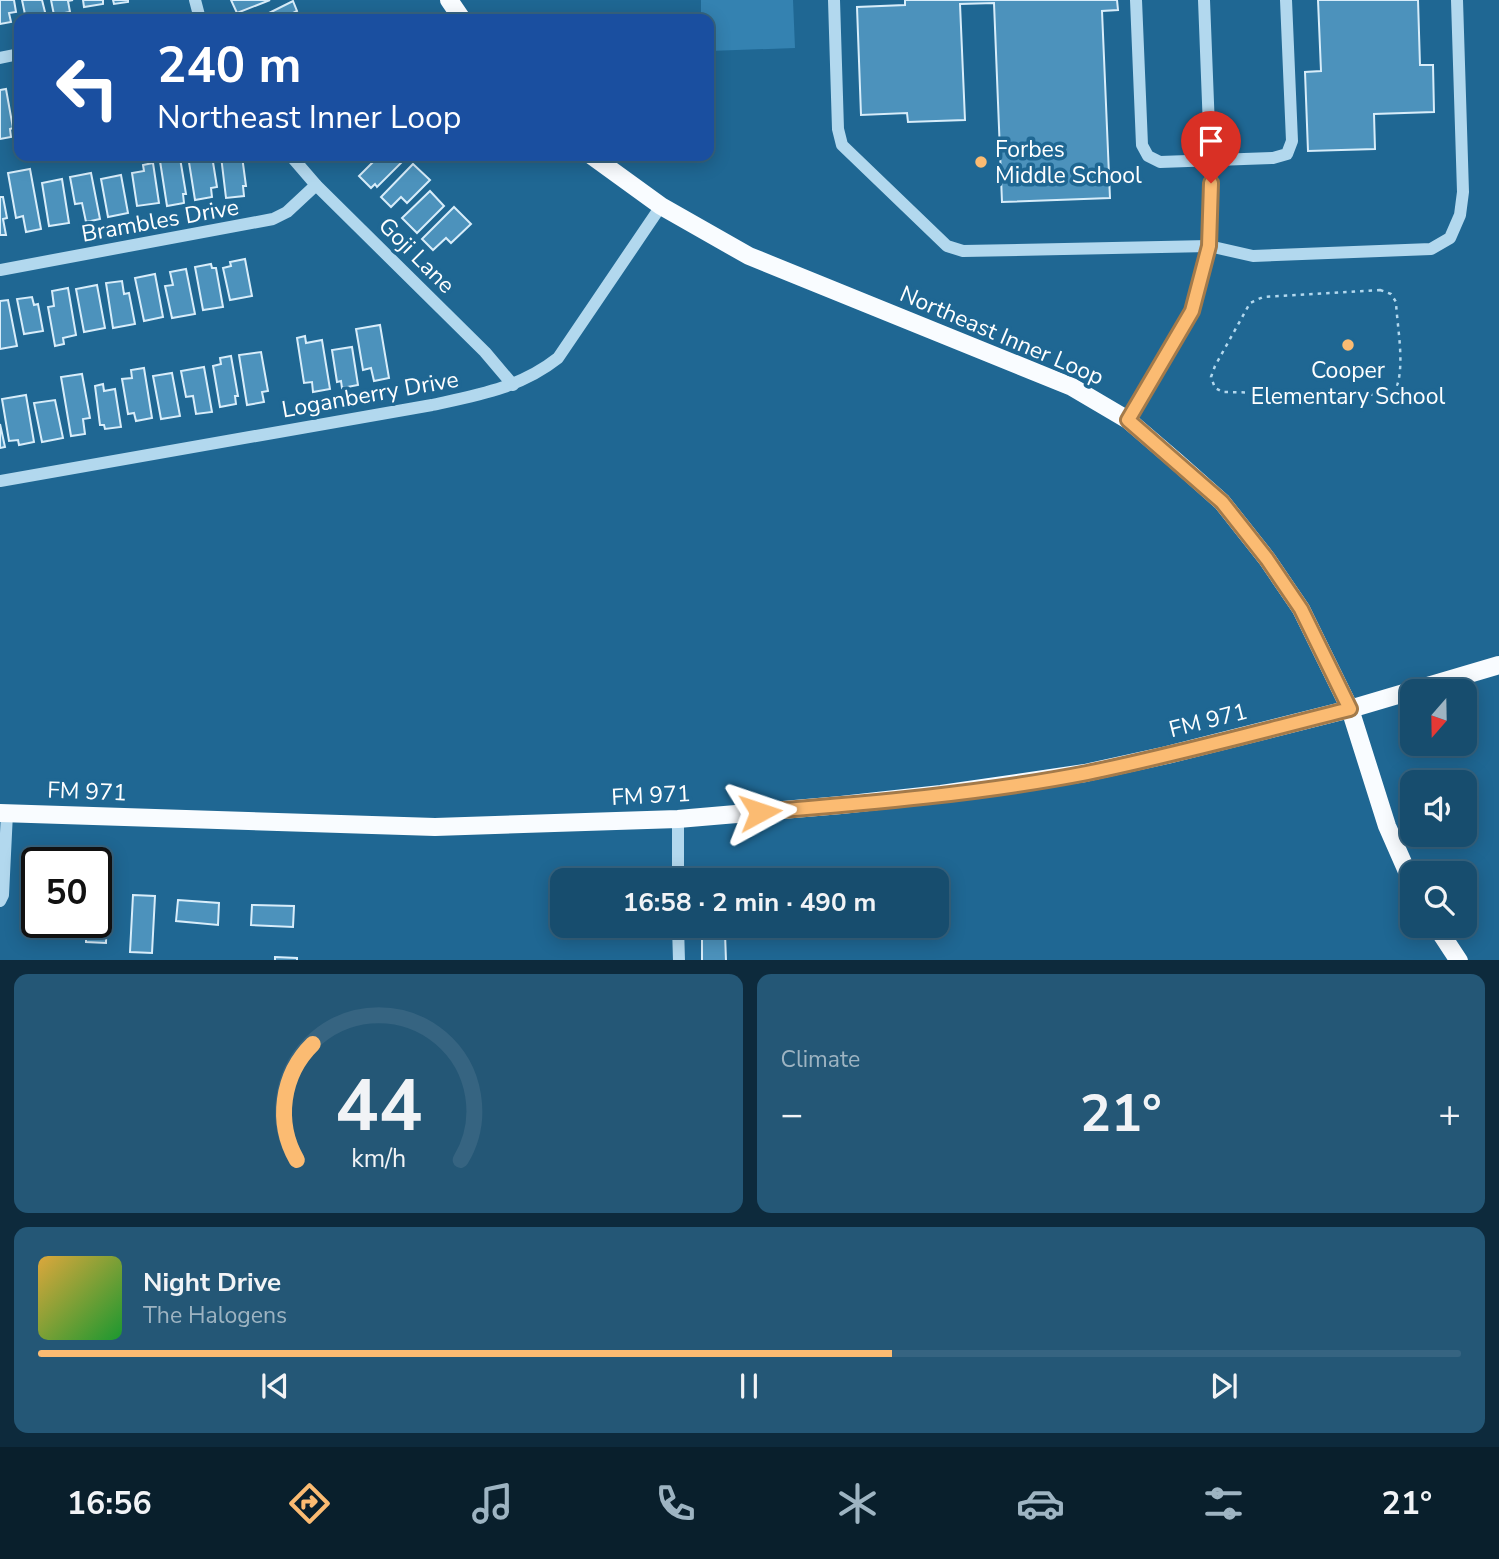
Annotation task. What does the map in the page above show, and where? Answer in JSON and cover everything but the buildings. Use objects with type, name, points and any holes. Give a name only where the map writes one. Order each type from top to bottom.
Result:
[{"type":"main road","name":"Northeast Inner Loop","points":[[599,161],[661,206],[749,256],[1072,387],[1128,420],[1222,502],[1267,559],[1301,609],[1350,709],[1387,825],[1403,861]]},
{"type":"main road","name":"FM 971","points":[[3,813],[435,827],[678,819],[853,804],[1045,779],[1167,755],[1350,709],[1499,665]]},
{"type":"main road","points":[[1444,938],[1457,960]]},
{"type":"street","points":[[834,0],[838,129],[842,145],[947,246],[963,251],[1209,246],[1253,256],[1431,249],[1451,238],[1460,215],[1462,192],[1457,0]]},
{"type":"street","points":[[1136,0],[1142,145],[1148,156],[1160,162],[1273,158],[1287,154],[1292,141],[1286,0]]},
{"type":"street","points":[[1128,420],[1192,311],[1209,246],[1212,205],[1204,0]]},
{"type":"street","name":"Goji Lane","points":[[295,161],[316,185],[485,352],[513,385]]},
{"type":"street","name":"Brambles Drive","points":[[0,270],[273,219],[287,212],[316,185]]},
{"type":"street","name":"Loganberry Drive","points":[[0,481],[432,405],[486,394],[513,385],[539,373],[558,358],[661,206]]},
{"type":"street","points":[[0,901],[3,895],[3,813]]},
{"type":"street","points":[[678,819],[678,868]]},
{"type":"street","points":[[678,938],[678,960]]},
{"type":"path","points":[[1380,290],[1391,294],[1395,302],[1400,368],[1398,386],[1392,395],[1383,395],[1223,392],[1215,388],[1211,377],[1250,303],[1263,297],[1380,290]]},
{"type":"shaded area","points":[[701,0],[793,0],[795,48],[714,51],[714,14],[701,14]]},
{"type":"place","name":"Forbes Middle School","points":[[981,162]]},
{"type":"place","name":"Cooper Elementary School","points":[[1348,345]]},
{"type":"route","points":[[760,812],[941,794],[1085,773],[1350,709],[1301,609],[1267,559],[1222,502],[1128,420],[1192,311],[1209,246],[1211,183]]}]
